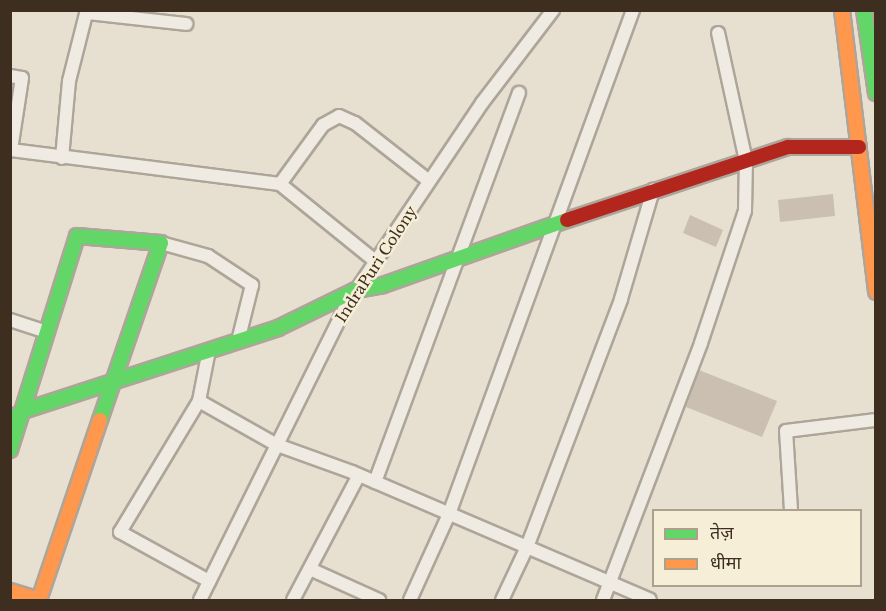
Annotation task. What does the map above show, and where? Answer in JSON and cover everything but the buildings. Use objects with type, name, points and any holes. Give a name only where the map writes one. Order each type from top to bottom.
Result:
[{"type":"main road","points":[[842,10],[876,292]]},
{"type":"main road","points":[[864,10],[876,93]]},
{"type":"main road","points":[[10,421],[23,411],[278,328],[356,290],[383,285],[653,190],[788,147],[859,147]]},
{"type":"main road","points":[[10,450],[77,236],[161,243],[39,600],[10,591]]},
{"type":"street","name":"IndraPuri Colony","points":[[200,600],[356,290],[429,182],[553,10]]},
{"type":"street","points":[[410,600],[449,514],[633,10]]},
{"type":"street","points":[[62,158],[69,81],[87,12],[186,24]]},
{"type":"street","points":[[603,600],[701,343],[745,211],[746,160],[718,33]]},
{"type":"street","points":[[10,76],[22,78],[11,150],[280,184],[375,261]]},
{"type":"street","points":[[375,482],[461,258],[519,93]]},
{"type":"street","points":[[280,184],[323,125],[339,116],[354,123],[429,182]]},
{"type":"street","points":[[502,600],[527,547],[621,299],[653,190]]},
{"type":"street","points":[[161,243],[208,255],[252,285],[238,341]]},
{"type":"street","points":[[10,320],[46,332]]},
{"type":"street","points":[[209,350],[199,401],[120,532],[209,581]]},
{"type":"street","points":[[199,401],[277,445],[359,475],[650,600]]},
{"type":"street","points":[[791,509],[786,430],[876,420]]},
{"type":"street","points":[[293,600],[359,475]]},
{"type":"street","points":[[310,569],[379,600]]},
{"type":"traffic: fast","points":[[864,10],[876,93]]},
{"type":"traffic: fast","points":[[10,421],[23,411],[278,328],[356,290],[383,285],[567,220]]},
{"type":"traffic: fast","points":[[10,450],[77,236],[161,243],[100,420]]},
{"type":"traffic: slow","points":[[842,10],[876,292]]},
{"type":"traffic: slow","points":[[10,591],[39,600],[100,420]]},
{"type":"traffic: jam","points":[[567,220],[788,147],[859,147]]}]
